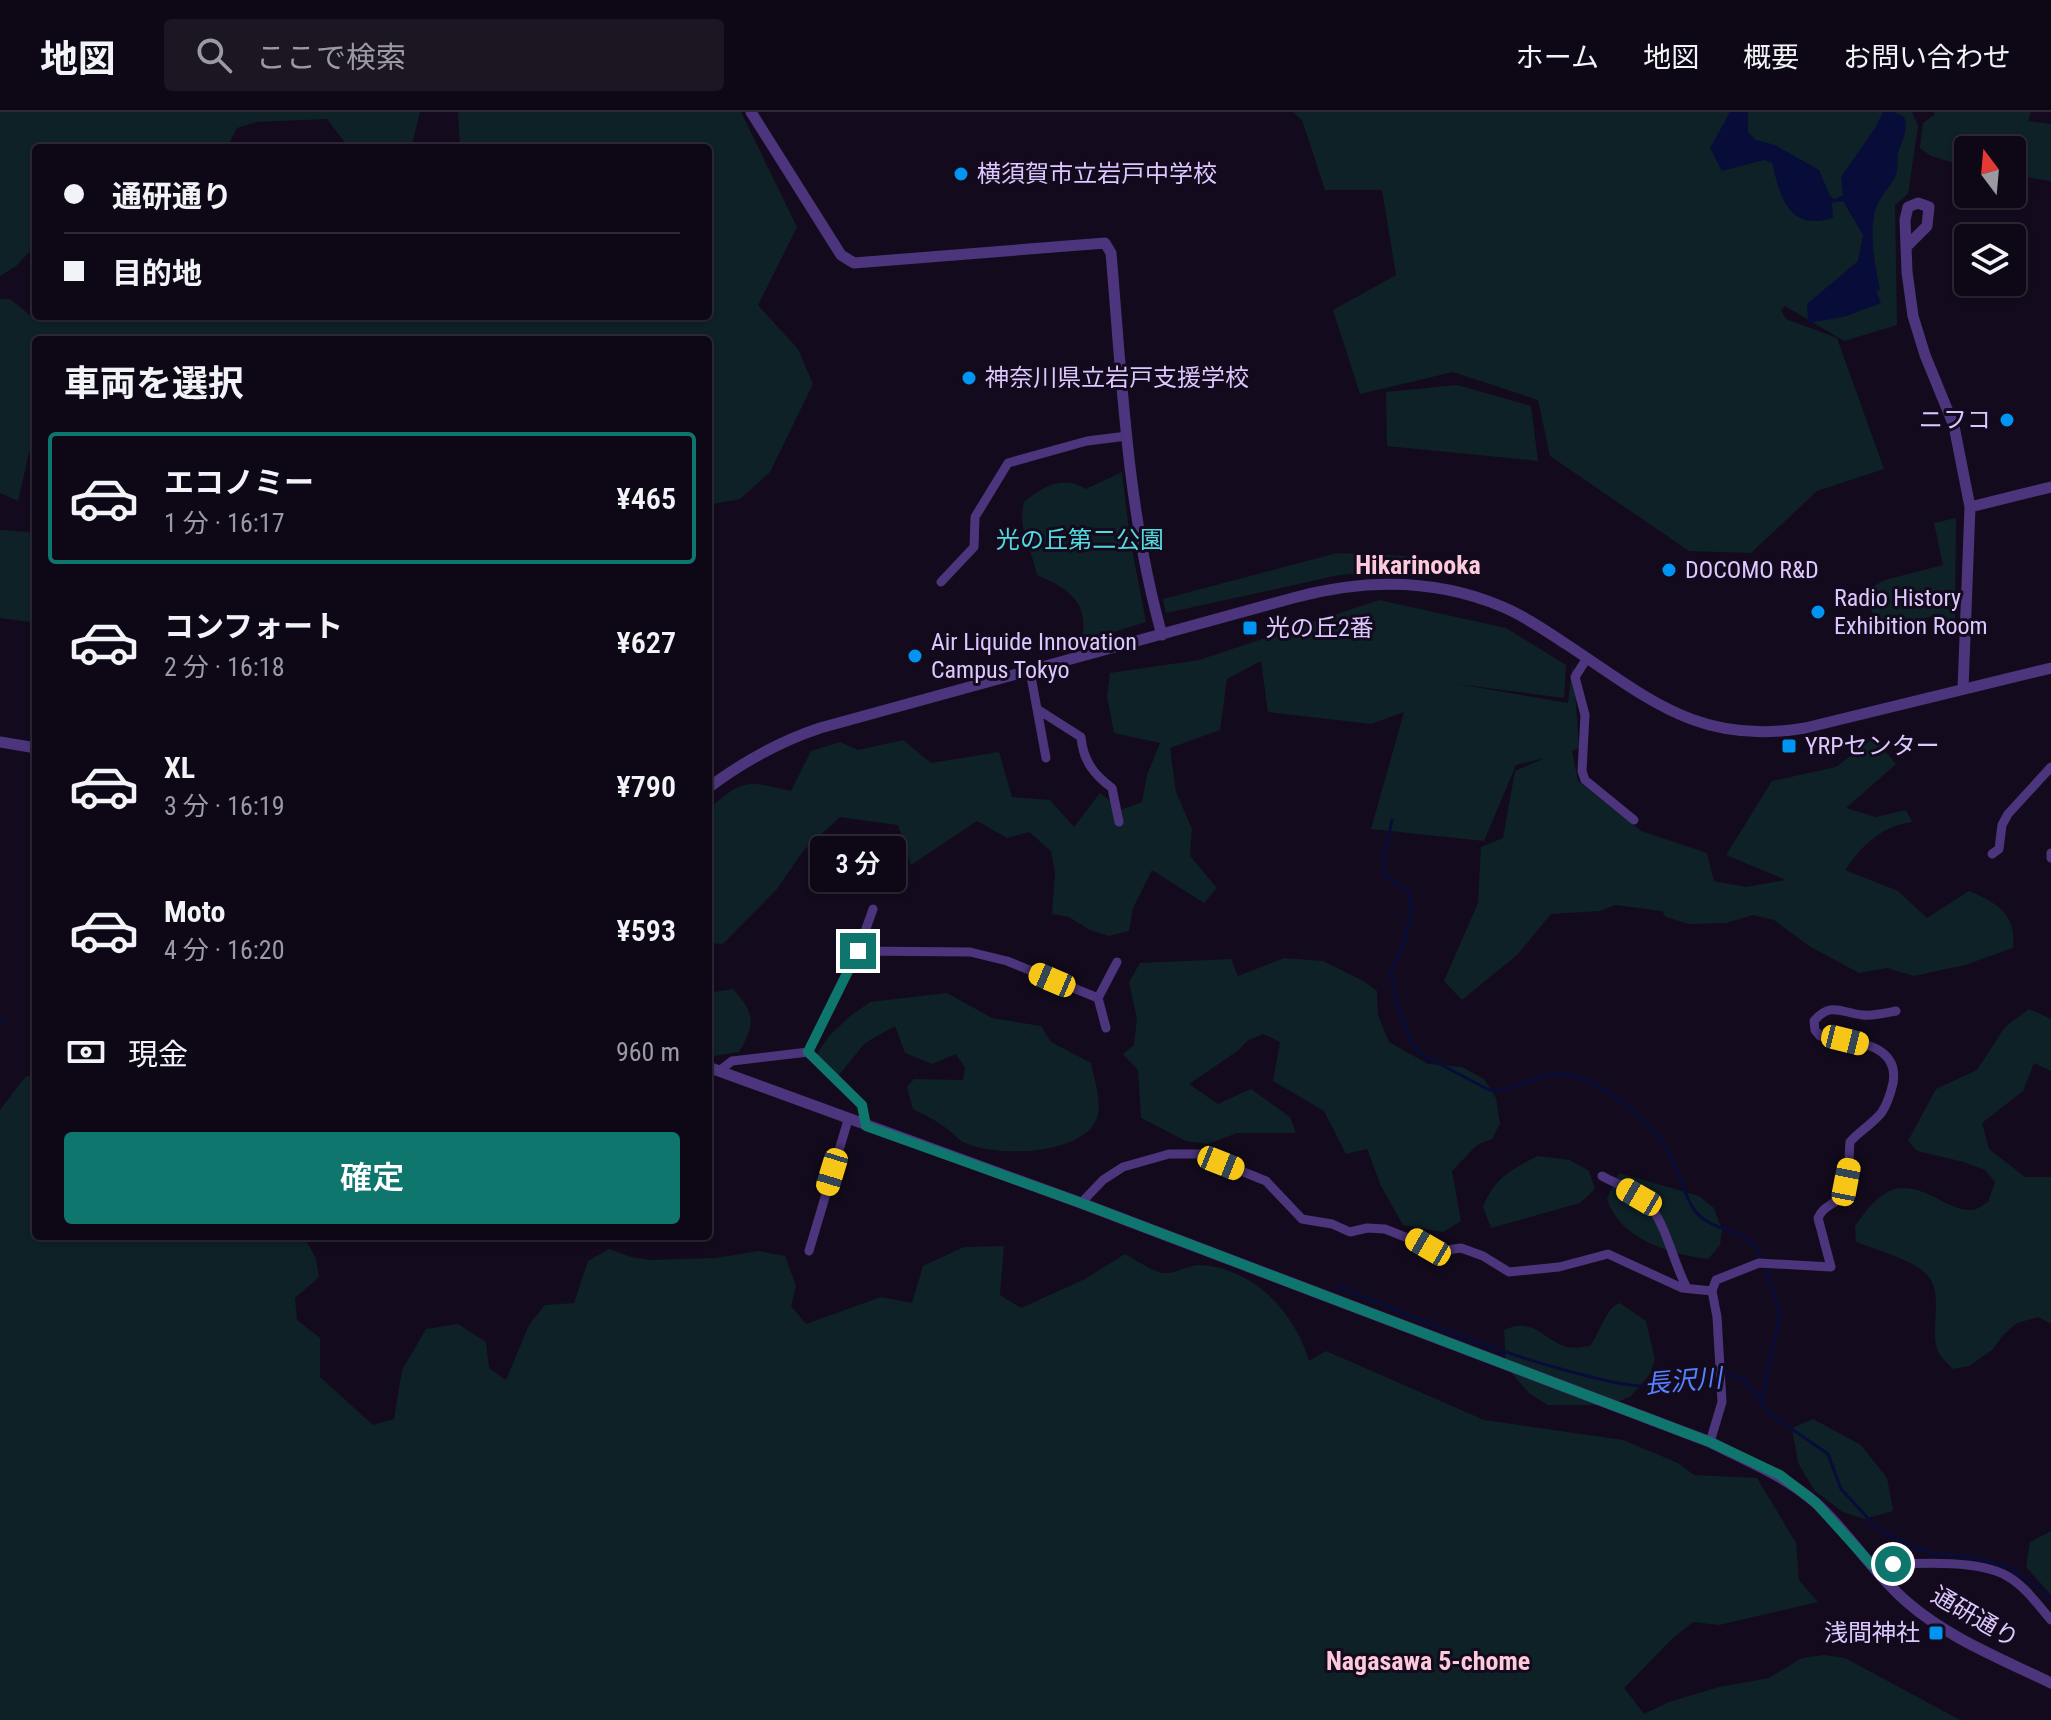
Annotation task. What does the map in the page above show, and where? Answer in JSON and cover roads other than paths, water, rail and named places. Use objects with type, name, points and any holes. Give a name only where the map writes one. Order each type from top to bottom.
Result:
[{"type":"street","points":[[751,112],[841,255],[854,263],[1105,243],[1111,253],[1127,436],[1142,550],[1162,635]]},
{"type":"street","points":[[1906,247],[1915,325],[1954,426],[1970,507],[1963,689]]},
{"type":"street","points":[[941,582],[974,547],[975,517],[1008,463],[1087,441],[1127,436]]},
{"type":"street","points":[[1970,507],[2051,487]]},
{"type":"street","points":[[712,785],[750,758],[799,735],[1322,591],[1395,583],[1442,589],[1505,608],[1647,699],[1672,713],[1716,728],[1757,733],[1805,728],[2051,668]]},
{"type":"street","points":[[1587,658],[1575,677],[1585,715],[1582,771],[1592,787],[1634,820]]},
{"type":"street","points":[[1030,671],[1046,758]]},
{"type":"street","points":[[1037,709],[1081,737],[1082,755],[1097,777],[1112,788],[1119,822]]},
{"type":"street","points":[[0,742],[32,747]]},
{"type":"street","points":[[1992,854],[1999,849],[2002,825],[2008,814],[2051,767]]},
{"type":"street","points":[[808,1052],[858,951],[873,909]]},
{"type":"street","points":[[858,951],[970,952],[1007,961],[1098,998]]},
{"type":"street","points":[[1106,1028],[1098,998],[1117,962]]},
{"type":"street","points":[[1710,1442],[1722,1402],[1717,1317],[1712,1291],[1716,1280],[1759,1263],[1831,1267],[1818,1218],[1821,1210],[1843,1194],[1850,1160],[1850,1142],[1883,1110],[1892,1088],[1895,1068],[1890,1057],[1876,1048],[1820,1036],[1815,1030],[1814,1021],[1831,1008],[1864,1015],[1896,1011]]},
{"type":"street","points":[[713,1069],[732,1061],[808,1052]]},
{"type":"street","points":[[808,1052],[862,1105],[866,1126]]},
{"type":"street","name":"通研通り","points":[[713,1069],[1081,1203],[1710,1442],[1780,1475],[1815,1502],[1906,1601],[1934,1623],[2051,1683]]},
{"type":"street","points":[[809,1251],[848,1120]]},
{"type":"street","points":[[1081,1203],[1103,1180],[1123,1167],[1169,1154],[1199,1154],[1266,1181],[1302,1219],[1332,1224],[1350,1232],[1367,1228],[1385,1229],[1440,1251],[1461,1248],[1483,1256],[1509,1272],[1559,1267],[1608,1254],[1687,1288],[1712,1291]]},
{"type":"street","points":[[1602,1176],[1646,1202],[1657,1219],[1676,1269],[1687,1288]]},
{"type":"street","points":[[1872,1565],[1962,1565],[1993,1570],[2014,1581],[2051,1620]]},
{"type":"waterway","points":[[1392,820],[1383,874],[1408,891],[1412,908],[1406,936],[1391,973],[1398,1007],[1412,1043],[1421,1054],[1489,1090],[1560,1074],[1574,1076],[1605,1090],[1635,1112],[1667,1149],[1695,1211],[1708,1222],[1747,1239],[1756,1247],[1762,1260]]},
{"type":"waterway","points":[[0,1019],[6,1021]]},
{"type":"waterway","points":[[1761,1403],[1780,1313],[1766,1267]]},
{"type":"waterway","name":"長沢川","points":[[1337,1286],[1504,1351],[1602,1380],[1670,1387],[1717,1376]]},
{"type":"waterway","name":"長沢川","points":[[1724,1374],[1744,1379],[1770,1414],[1828,1454],[1841,1489],[1878,1529],[1931,1553],[1970,1557],[2007,1566],[2051,1601]]},
{"type":"place","name":"横須賀市立岩戸中学校","points":[[961,174]]},
{"type":"place","name":"神奈川県立岩戸支援学校","points":[[969,378]]},
{"type":"place","name":"ニフコ","points":[[2007,420]]},
{"type":"place","name":"DOCOMO R&D","points":[[1669,570]]},
{"type":"place","name":"Radio History Exhibition Room","points":[[1818,612]]},
{"type":"place","name":"光の丘2番","points":[[1250,628]]},
{"type":"place","name":"Air Liquide Innovation Campus Tokyo","points":[[915,656]]},
{"type":"place","name":"YRPセンター","points":[[1789,746]]},
{"type":"place","name":"浅間神社","points":[[1936,1633]]},
{"type":"district","name":"Hikarinooka","points":[[1418,565]]},
{"type":"district","name":"Nagasawa 5-chome","points":[[1428,1661]]},
{"type":"park label","name":"光の丘第二公園","points":[[1080,540]]}]
